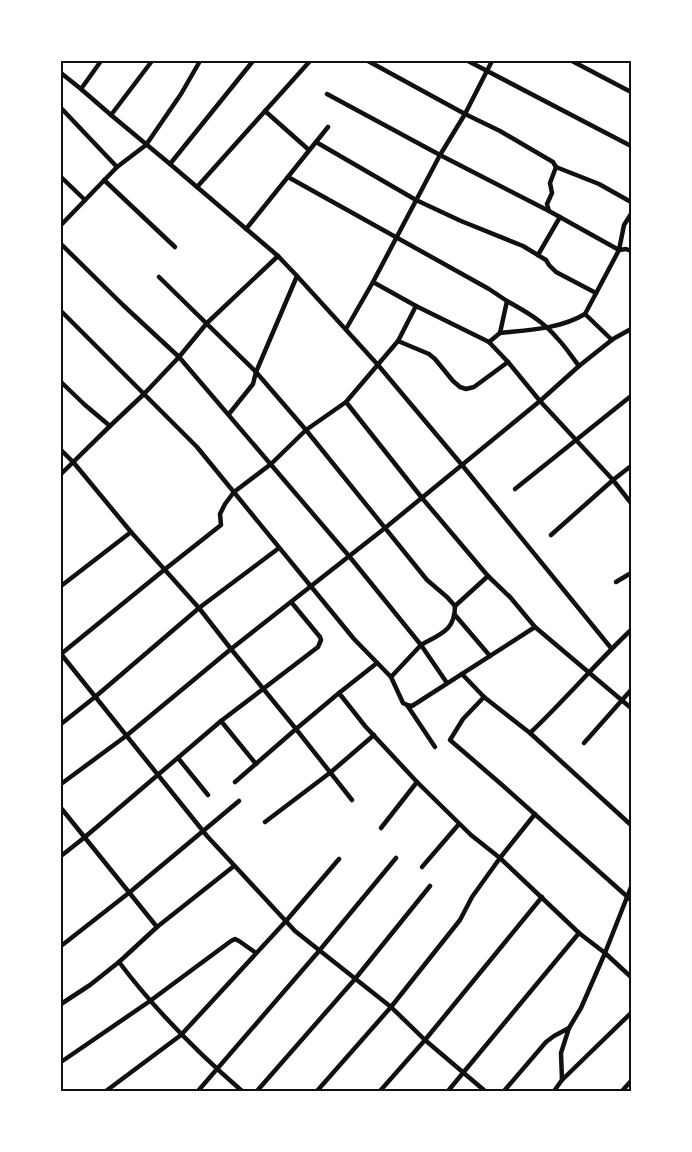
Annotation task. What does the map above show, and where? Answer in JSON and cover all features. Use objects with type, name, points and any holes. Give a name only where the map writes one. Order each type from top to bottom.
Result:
[{"type":"street","points":[[81,88],[101,61]]},
{"type":"street","points":[[110,115],[152,61]]},
{"type":"street","points":[[61,224],[117,167],[146,145],[181,94],[200,61]]},
{"type":"street","points":[[170,164],[253,61]]},
{"type":"street","points":[[197,187],[310,61]]},
{"type":"street","points":[[368,61],[526,145],[553,162],[556,167],[599,184],[631,202]]},
{"type":"street","points":[[468,61],[631,146]]},
{"type":"street","points":[[346,329],[440,155],[465,114],[492,61]]},
{"type":"street","points":[[572,61],[631,92]]},
{"type":"street","points":[[61,73],[278,256],[378,365],[611,648]]},
{"type":"street","points":[[327,94],[619,250],[626,249],[631,251]]},
{"type":"street","points":[[61,108],[117,167]]},
{"type":"street","points":[[265,111],[309,150]]},
{"type":"street","points":[[246,229],[328,127]]},
{"type":"street","points":[[316,142],[416,200],[461,221],[523,246],[546,260],[556,272],[596,292]]},
{"type":"street","points":[[549,211],[547,208],[552,193],[550,183],[556,167]]},
{"type":"street","points":[[61,177],[85,200]]},
{"type":"street","points":[[288,177],[487,288],[528,313],[557,338],[579,366]]},
{"type":"street","points":[[104,180],[175,247]]},
{"type":"street","points":[[489,342],[500,333],[546,327],[575,320],[585,314],[619,250],[624,225],[631,214]]},
{"type":"street","points":[[538,255],[560,217]]},
{"type":"street","points":[[61,244],[179,357],[350,556],[421,645],[447,683]]},
{"type":"street","points":[[61,474],[144,394],[179,357],[207,323],[278,256]]},
{"type":"street","points":[[159,276],[256,372],[306,430],[427,580],[455,606],[454,621],[446,630],[421,645],[391,677]]},
{"type":"street","points":[[229,414],[253,384],[256,372],[297,276]]},
{"type":"street","points":[[373,282],[416,306],[489,342],[613,480],[631,503]]},
{"type":"street","points":[[500,333],[506,301]]},
{"type":"street","points":[[416,306],[398,341],[346,402],[306,430],[271,464],[234,492],[220,514],[221,525],[61,654],[204,832],[286,922],[354,979],[391,1007],[425,1040],[486,1091]]},
{"type":"street","points":[[61,311],[197,447],[354,639],[391,677],[403,703],[435,747]]},
{"type":"street","points":[[585,314],[612,340]]},
{"type":"street","points":[[61,784],[126,736],[385,528],[540,401],[579,366],[612,340],[631,329]]},
{"type":"street","points":[[398,341],[429,354],[453,381],[466,389],[474,387],[508,362]]},
{"type":"street","points":[[61,382],[110,426]]},
{"type":"street","points":[[515,489],[631,396]]},
{"type":"street","points":[[346,402],[422,498],[488,576],[510,597],[535,627],[631,708]]},
{"type":"street","points":[[61,450],[199,608],[352,800]]},
{"type":"street","points":[[551,535],[631,466]]},
{"type":"street","points":[[61,586],[131,532]]},
{"type":"street","points":[[61,724],[199,608],[279,548]]},
{"type":"street","points":[[616,582],[631,573]]},
{"type":"street","points":[[455,606],[488,576]]},
{"type":"street","points":[[61,856],[221,721],[316,649],[320,643],[320,637],[292,603]]},
{"type":"street","points":[[455,615],[490,656]]},
{"type":"street","points":[[407,706],[412,706],[535,627]]},
{"type":"street","points":[[530,733],[555,709],[611,648],[631,630]]},
{"type":"street","points":[[235,782],[377,663]]},
{"type":"street","points":[[462,674],[484,697],[530,733],[631,825]]},
{"type":"street","points":[[584,743],[631,690]]},
{"type":"street","points":[[339,693],[417,782],[471,835],[500,858],[579,933],[605,953],[631,977]]},
{"type":"street","points":[[484,697],[463,719],[450,740],[631,900]]},
{"type":"street","points":[[221,721],[256,764]]},
{"type":"street","points":[[265,822],[331,772],[374,735]]},
{"type":"street","points":[[178,758],[208,795]]},
{"type":"street","points":[[381,828],[417,782]]},
{"type":"street","points":[[61,946],[239,802]]},
{"type":"street","points":[[61,808],[157,927]]},
{"type":"street","points":[[317,1091],[391,1007],[460,920],[472,897],[535,814]]},
{"type":"street","points":[[422,867],[460,824]]},
{"type":"street","points":[[198,1091],[320,951],[396,858]]},
{"type":"street","points":[[106,1091],[181,1035],[286,922],[339,859]]},
{"type":"street","points":[[61,1004],[120,962],[157,927],[234,866]]},
{"type":"street","points":[[257,1091],[354,979],[430,886]]},
{"type":"street","points":[[562,1080],[561,1053],[569,1028],[581,1008],[631,887]]},
{"type":"street","points":[[380,1091],[425,1040],[542,897]]},
{"type":"street","points":[[448,1091],[579,933]]},
{"type":"street","points":[[61,1062],[150,1001],[230,941],[239,940],[256,954]]},
{"type":"street","points":[[120,962],[150,1001],[181,1035],[242,1091]]},
{"type":"street","points":[[554,1091],[562,1080],[631,1013]]},
{"type":"street","points":[[504,1091],[546,1042],[569,1028]]},
{"type":"street","points":[[622,1091],[631,1081]]}]
